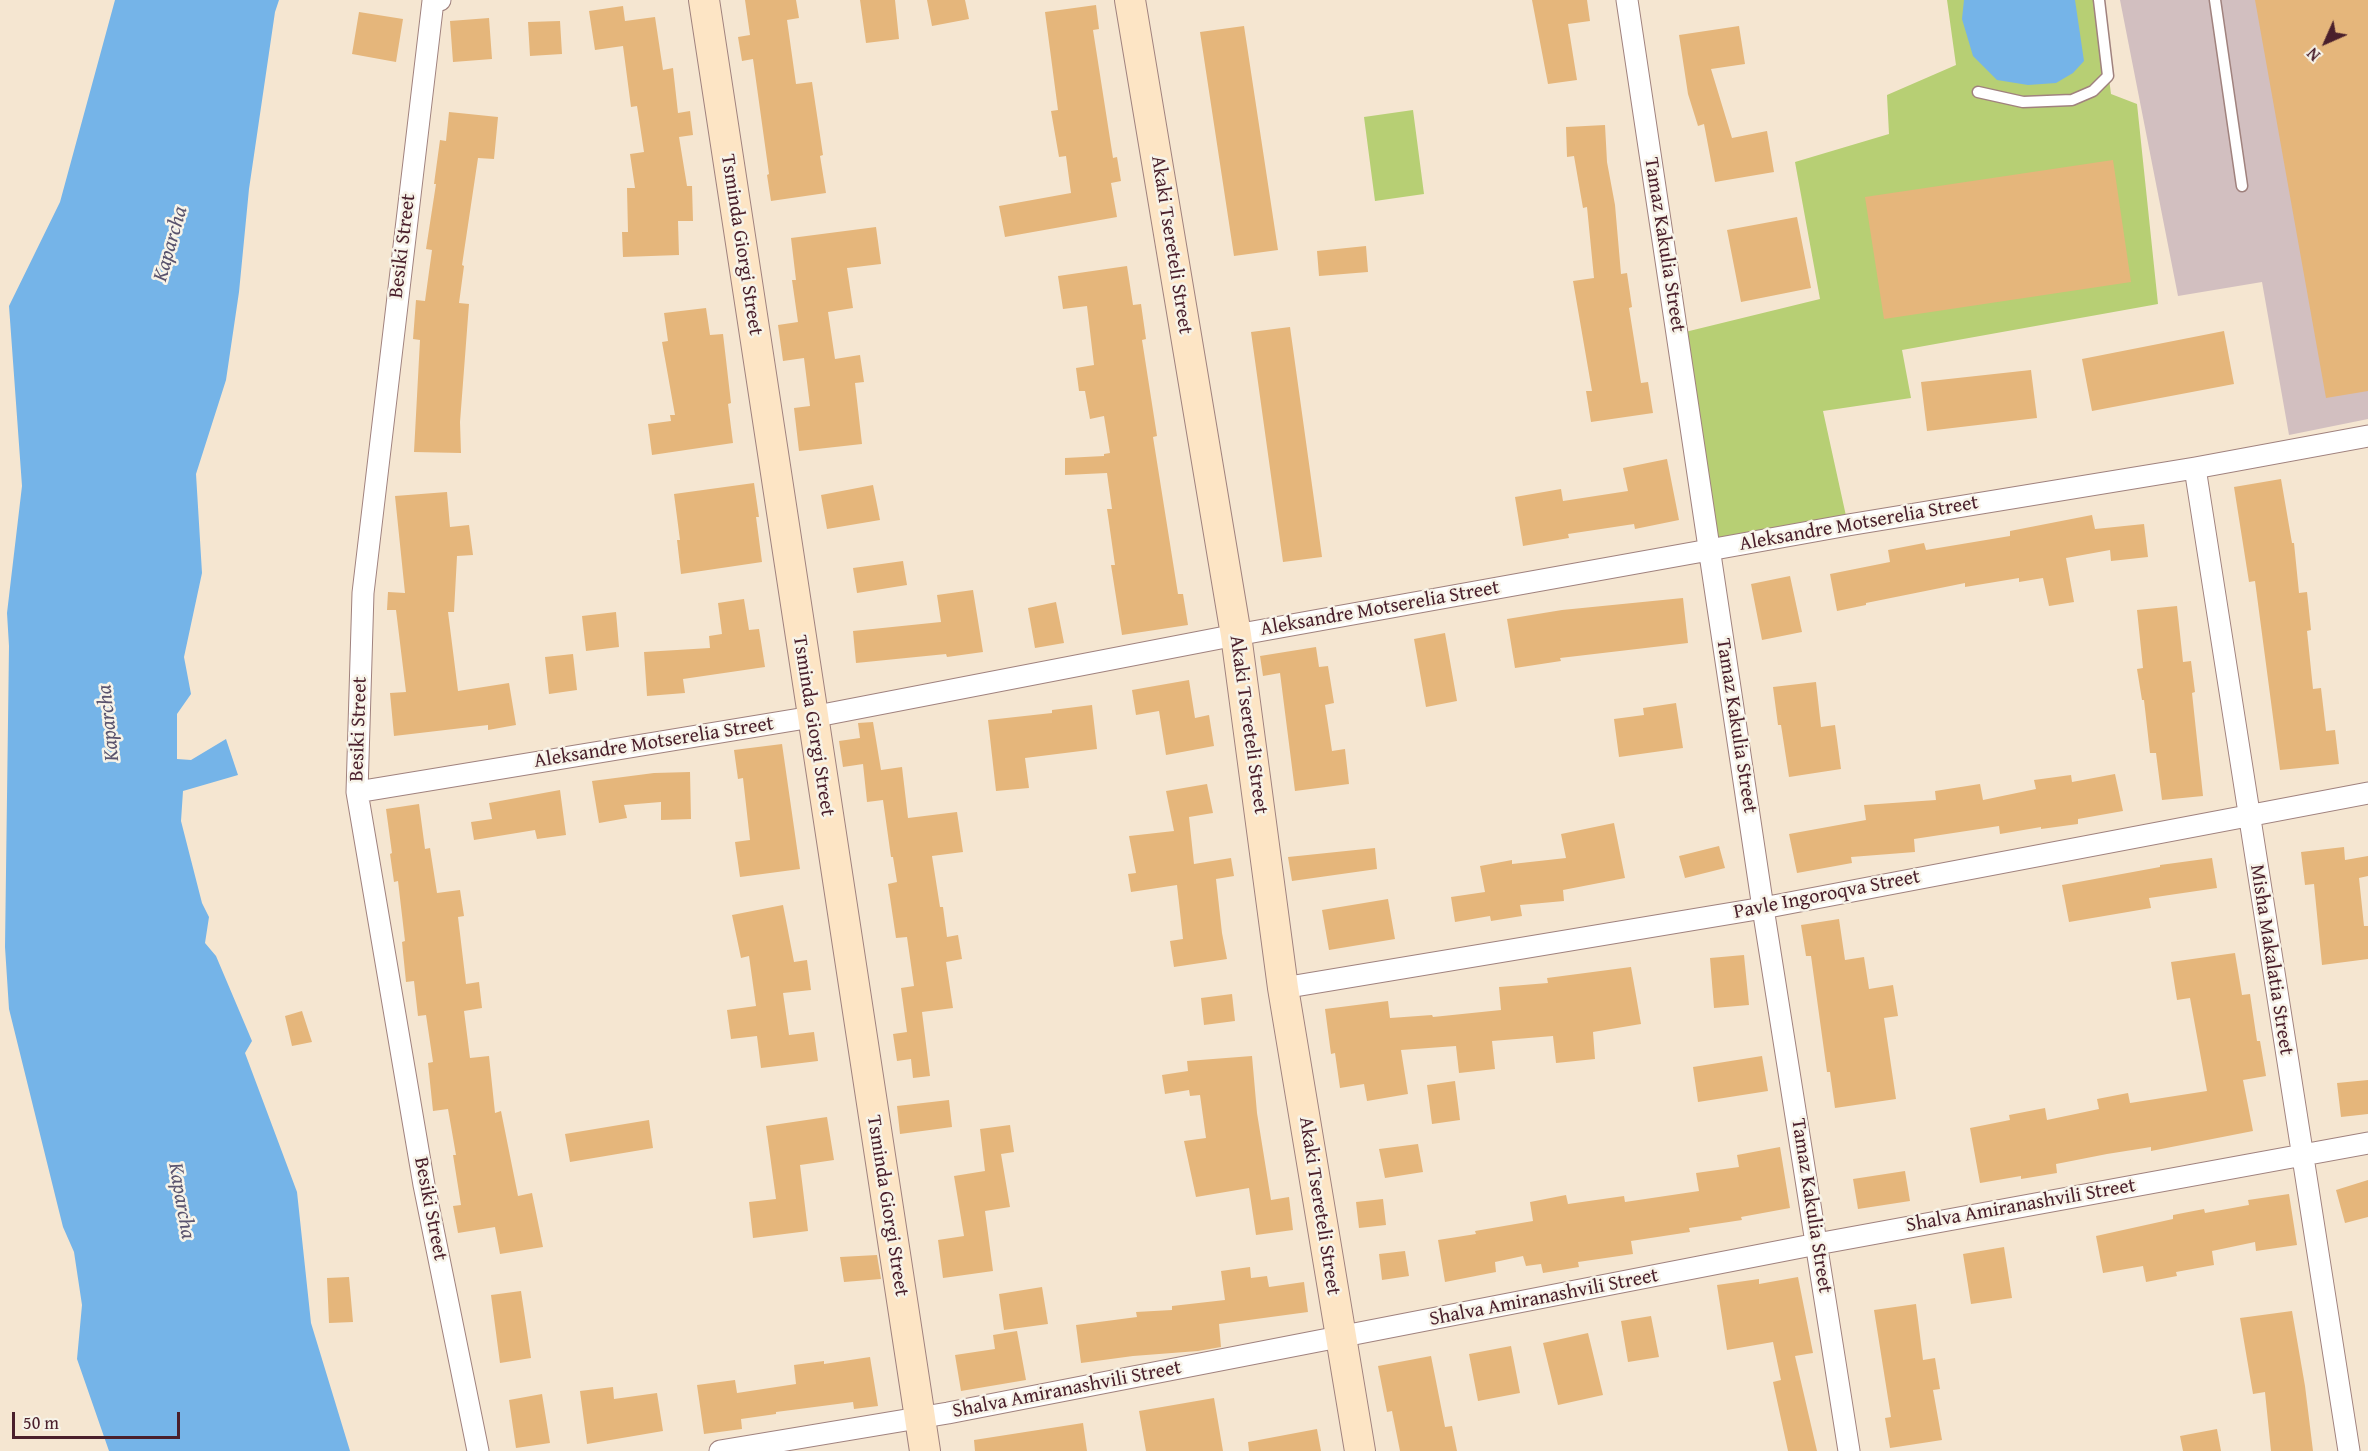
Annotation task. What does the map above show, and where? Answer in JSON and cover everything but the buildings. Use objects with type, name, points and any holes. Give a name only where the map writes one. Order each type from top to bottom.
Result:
[{"type":"main road","name":"Tsminda Giorgi Street","points":[[704,0],[925,1451]]},
{"type":"main road","name":"Akaki Tsereteli Street","points":[[1130,0],[1236,635],[1283,988],[1360,1451]]},
{"type":"street","points":[[433,0],[440,0]]},
{"type":"street","name":"Besiki Street","points":[[433,0],[363,593],[357,792],[424,1185],[478,1451]]},
{"type":"street","name":"Tamaz Kakulia Street","points":[[1627,0],[1763,908],[1849,1451]]},
{"type":"street","name":"Aleksandre Motserelia Street","points":[[357,792],[812,717],[1236,635],[1709,550],[2195,468],[2368,436]]},
{"type":"street","name":"Misha Makalatia Street","points":[[2195,468],[2349,1451]]},
{"type":"street","name":"Pavle Ingoroqva Street","points":[[1283,988],[1763,908],[2368,793]]},
{"type":"street","name":"Shalva Amiranashvili Street","points":[[720,1451],[920,1418],[1817,1244],[2368,1143]]},
{"type":"lane","points":[[1978,92],[2023,102],[2072,100],[2093,91],[2108,76],[2099,0]]},
{"type":"lane","points":[[2215,0],[2242,186]]},
{"type":"shaded area","points":[[2120,0],[2368,0],[2368,419],[2289,435],[2262,282],[2178,296]]},
{"type":"green space","points":[[1947,0],[2099,0],[2111,94],[2137,104],[2158,304],[1902,350],[1911,398],[1823,411],[1848,525],[1709,550],[1677,334],[1820,299],[1795,162],[1889,134],[1887,95],[1956,65]]},
{"type":"green space","points":[[1413,110],[1424,194],[1375,201],[1364,117]]},
{"type":"water","name":"Kaparcha","points":[[115,0],[279,0],[275,12],[249,189],[239,292],[226,380],[196,474],[202,573],[184,657],[191,694],[177,714],[177,759],[191,760],[226,739],[238,775],[183,791],[181,821],[202,903],[209,917],[205,943],[216,956],[252,1041],[245,1053],[297,1192],[311,1323],[350,1451],[109,1451],[77,1359],[82,1305],[74,1252],[63,1227],[9,1009],[5,947],[9,646],[7,613],[22,486],[9,306],[60,202]]},
{"type":"water","points":[[1964,0],[2075,0],[2084,61],[2073,73],[2056,83],[2028,85],[1997,80],[1973,56],[1962,19]]}]
